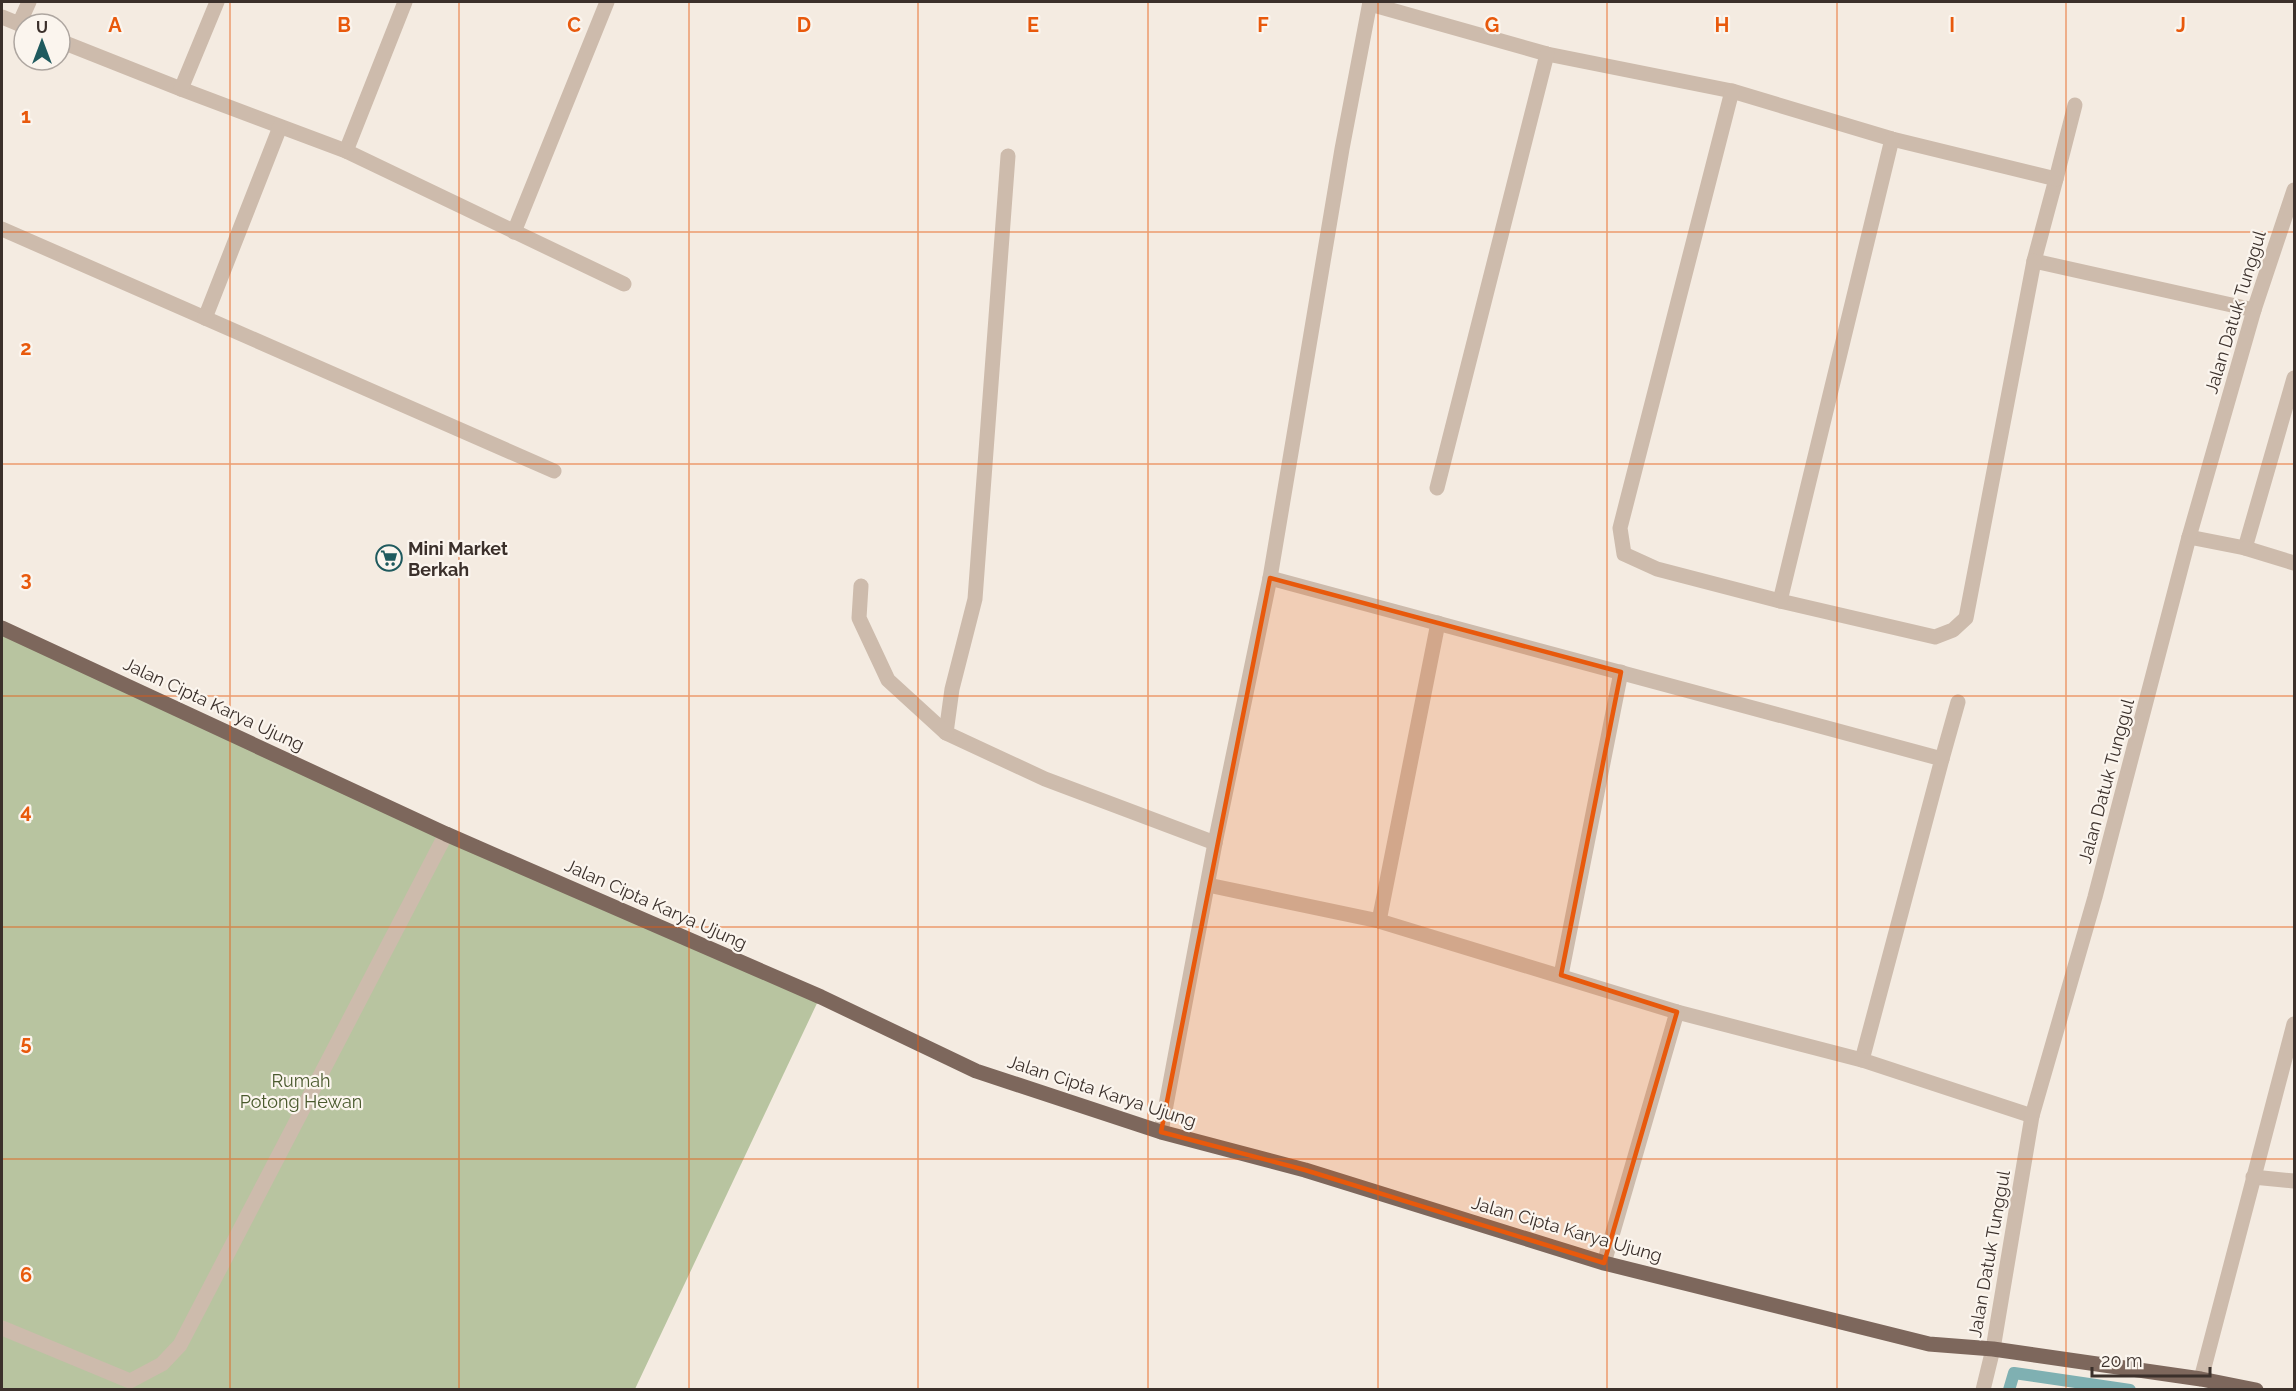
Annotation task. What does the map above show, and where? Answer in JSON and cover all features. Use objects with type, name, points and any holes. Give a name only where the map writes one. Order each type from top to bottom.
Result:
[{"type":"main road","name":"Jalan Cipta Karya Ujung","points":[[2,628],[446,834],[821,997],[976,1071],[1161,1132],[1305,1170],[1604,1263],[1929,1344],[1992,1349],[2201,1378],[2256,1389]]},
{"type":"street","points":[[181,89],[217,2]]},
{"type":"street","points":[[346,151],[405,2]]},
{"type":"street","points":[[513,232],[607,2]]},
{"type":"street","points":[[1161,1132],[1215,843],[1270,578],[1342,149],[1370,3],[1547,54],[1732,91],[1892,139],[2056,179]]},
{"type":"street","points":[[72,46],[346,151],[624,284]]},
{"type":"street","points":[[1437,488],[1547,54]]},
{"type":"street","points":[[1732,91],[1620,528],[1624,554],[1657,569],[1780,601],[1935,637],[1953,630],[1966,618],[2034,261],[2074,105]]},
{"type":"street","points":[[205,318],[280,127]]},
{"type":"street","points":[[1780,601],[1892,139]]},
{"type":"street","points":[[946,733],[952,689],[975,599],[1008,156]]},
{"type":"street","name":"Jalan Datuk Tunggul","points":[[1983,1389],[2032,1116],[2098,886],[2189,537],[2254,310],[2295,190]]},
{"type":"street","points":[[2,229],[554,471]]},
{"type":"street","points":[[2034,261],[2254,310]]},
{"type":"street","points":[[2245,548],[2295,378]]},
{"type":"street","points":[[2189,537],[2245,548],[2295,563]]},
{"type":"street","points":[[1270,578],[1942,759]]},
{"type":"street","points":[[861,586],[860,618],[888,680],[946,733],[1045,779],[1215,843]]},
{"type":"street","points":[[1379,921],[1438,623]]},
{"type":"street","points":[[1561,975],[1621,672]]},
{"type":"street","points":[[1862,1060],[1958,702]]},
{"type":"street","points":[[130,1381],[162,1364],[180,1345],[446,834]]},
{"type":"street","points":[[1208,885],[1379,921],[1677,1012],[1862,1060],[2032,1116]]},
{"type":"street","points":[[1604,1263],[1677,1012]]},
{"type":"street","points":[[2201,1378],[2295,1024]]},
{"type":"street","points":[[2253,1177],[2295,1181]]},
{"type":"street","points":[[2,1328],[146,1389]]},
{"type":"highlighted area","points":[[1270,578],[1621,672],[1561,975],[1677,1012],[1604,1263],[1305,1170],[1161,1132]]},
{"type":"green space","name":"Rumah Potong Hewan","points":[[2,623],[819,999],[635,1389],[2,1390]]},
{"type":"waterway","points":[[2009,1390],[2014,1373],[2130,1390]]},
{"type":"place","name":"Mini Market Berkah","points":[[389,558]]}]
